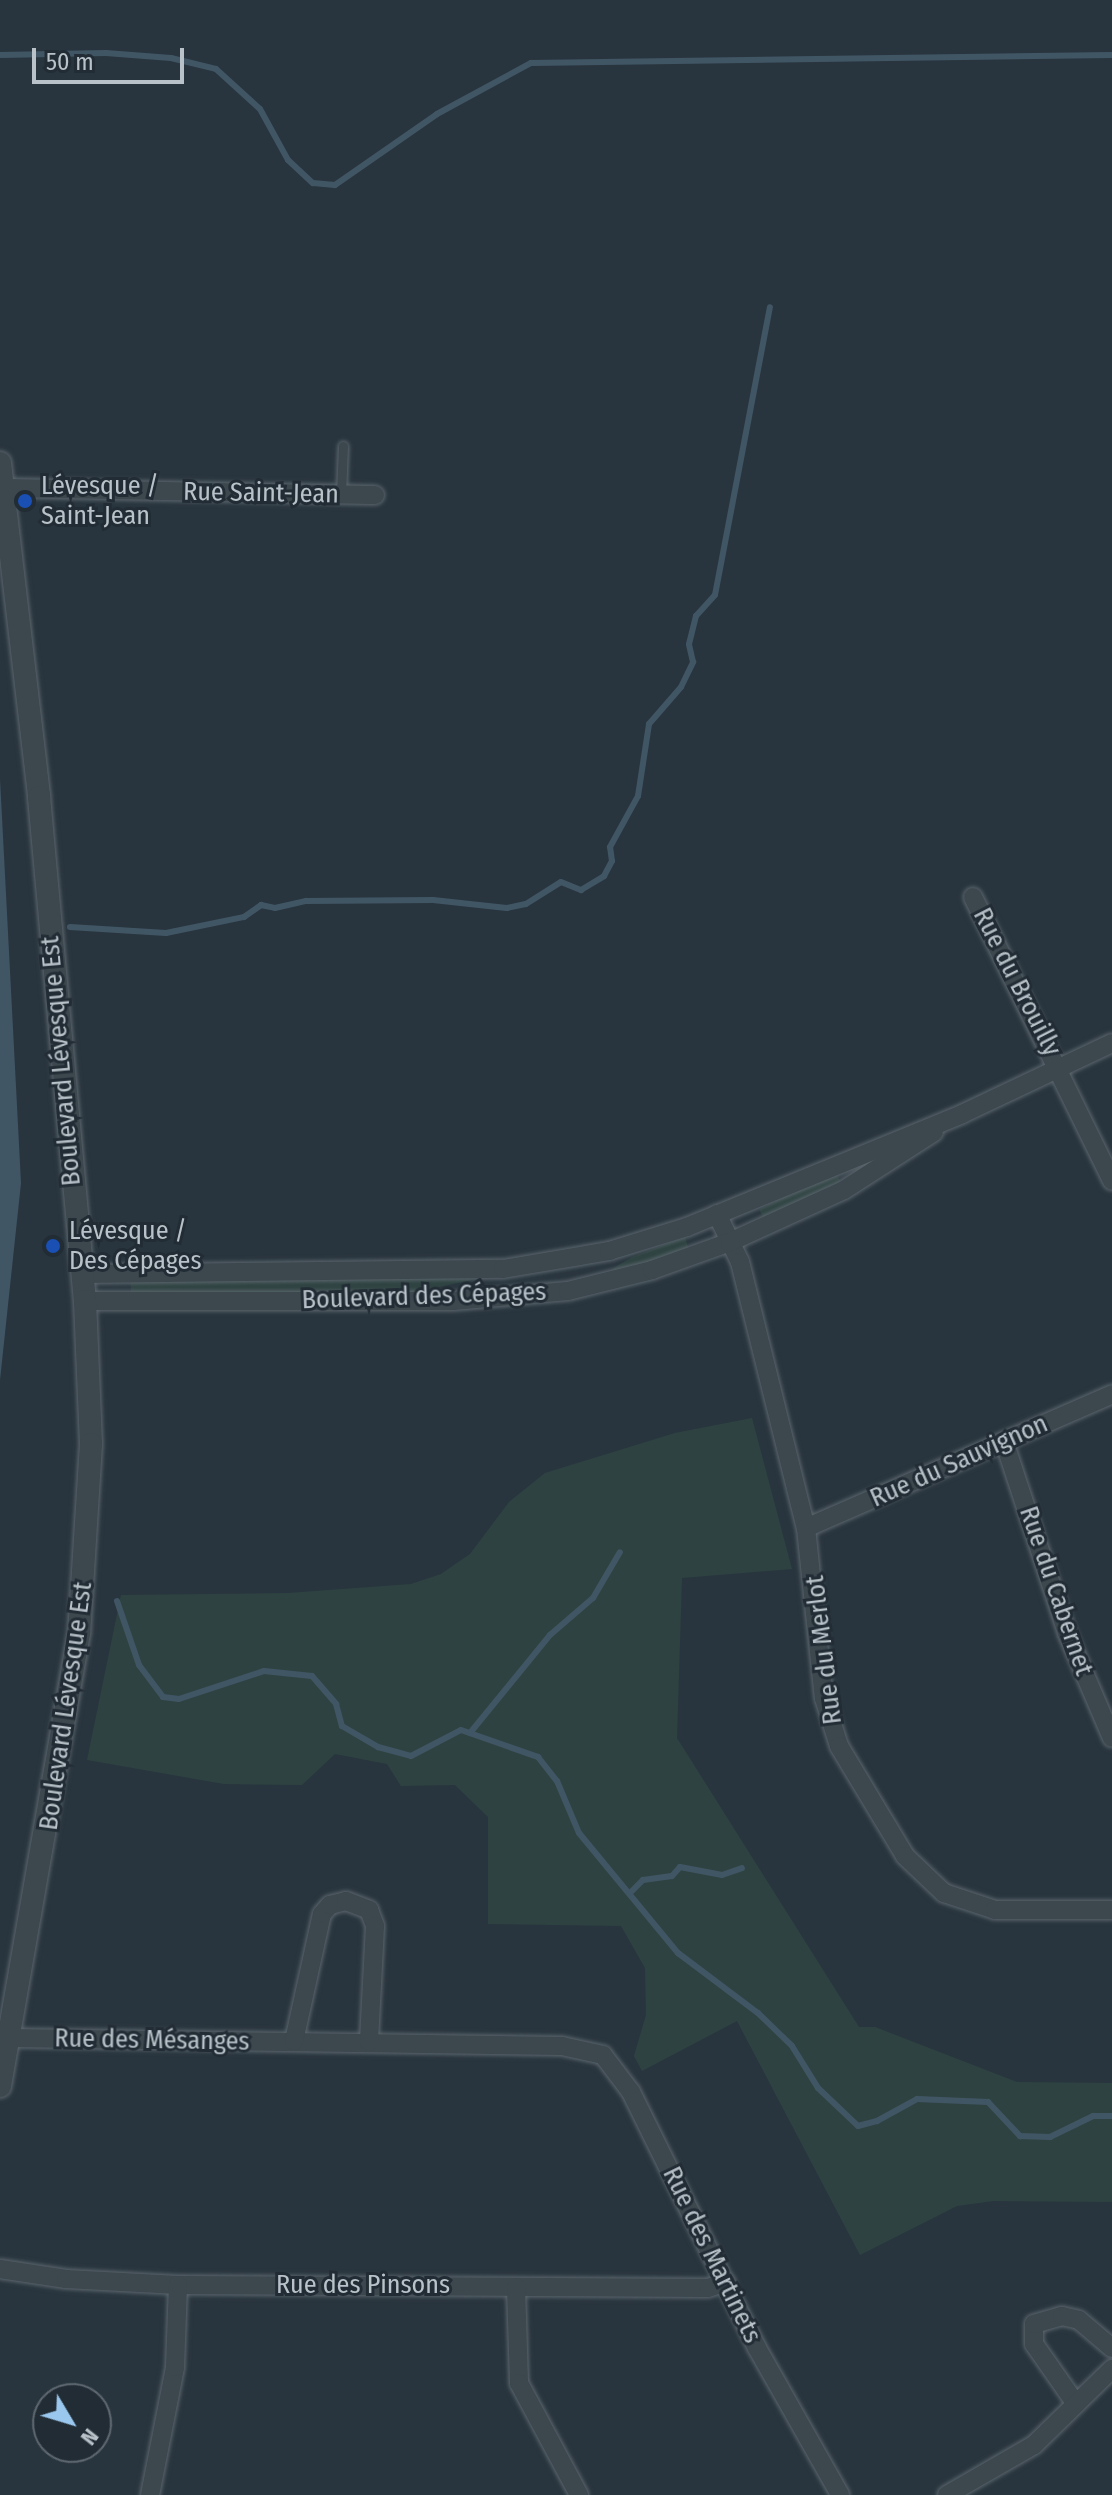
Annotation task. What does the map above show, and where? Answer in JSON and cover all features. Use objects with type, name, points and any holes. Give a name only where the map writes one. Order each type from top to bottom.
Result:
[{"type":"street","name":"Boulevard Lévesque Est","points":[[0,463],[20,607],[85,1301],[91,1444],[85,1584],[52,1808],[0,2086]]},
{"type":"street","name":"Rue Saint-Jean","points":[[4,488],[375,495]]},
{"type":"street","name":"Rue du Brouilly","points":[[973,897],[1061,1067]]},
{"type":"street","name":"Boulevard des Cépages","points":[[82,1274],[503,1269],[609,1251],[717,1214],[962,1114],[1112,1043]]},
{"type":"street","points":[[1061,1067],[1112,1181]]},
{"type":"street","name":"Boulevard des Cépages","points":[[85,1301],[536,1296],[619,1280],[730,1242],[844,1190],[962,1114]]},
{"type":"street","name":"Rue du Merlot","points":[[717,1214],[730,1242],[806,1528],[828,1725],[905,1856],[925,1880],[970,1905],[995,1910],[1112,1910]]},
{"type":"street","name":"Rue du Sauvignon","points":[[806,1528],[1112,1394]]},
{"type":"street","name":"Rue du Cabernet","points":[[1004,1441],[1067,1633],[1112,1738]]},
{"type":"street","points":[[294,2041],[322,1914],[330,1905],[346,1901],[369,1910],[375,1926],[369,2042]]},
{"type":"street","name":"Rue des Mésanges","points":[[9,2038],[562,2046]]},
{"type":"street","name":"Rue des Martinets","points":[[562,2046],[587,2048],[617,2069],[840,2495]]},
{"type":"street","name":"Rue des Pinsons","points":[[0,2269],[66,2279],[178,2285],[708,2288],[726,2282]]},
{"type":"street","points":[[150,2495],[175,2367],[178,2285]]},
{"type":"street","points":[[516,2287],[519,2383],[579,2495]]},
{"type":"street","points":[[1076,2404],[1038,2352],[1031,2334],[1034,2324],[1062,2316],[1079,2320],[1112,2348]]},
{"type":"street","points":[[947,2495],[1034,2445],[1112,2369]]},
{"type":"lane","points":[[341,495],[343,446]]},
{"type":"green space","points":[[835,1171],[841,1183],[765,1221],[759,1210]]},
{"type":"green space","points":[[685,1237],[689,1250],[614,1273],[612,1269],[632,1257]]},
{"type":"green space","points":[[130,1277],[476,1279],[417,1292],[131,1292]]},
{"type":"green space","points":[[752,1418],[792,1569],[682,1578],[677,1738],[859,2027],[875,2027],[1017,2082],[1112,2083],[1112,2202],[993,2201],[957,2206],[860,2255],[737,2021],[642,2071],[634,2056],[646,2015],[645,1968],[621,1926],[488,1924],[488,1817],[455,1785],[401,1786],[387,1764],[335,1754],[302,1785],[224,1784],[87,1760],[121,1595],[288,1593],[411,1584],[441,1574],[470,1554],[509,1502],[545,1473],[675,1433]]},
{"type":"water","points":[[0,779],[21,1183],[0,1380]]},
{"type":"waterway","points":[[0,55],[106,53],[171,58],[216,69],[260,109],[288,160],[313,183],[335,185],[437,114],[531,63],[1112,55]]},
{"type":"waterway","points":[[70,927],[166,933],[244,917],[261,905],[275,908],[306,901],[433,900],[507,908],[526,904],[561,882],[581,890],[604,876],[612,861],[610,847],[638,796],[649,724],[681,687],[693,662],[689,644],[696,616],[715,595],[770,307]]},
{"type":"waterway","points":[[470,1733],[550,1635],[593,1598],[620,1552]]},
{"type":"waterway","points":[[117,1601],[139,1665],[163,1697],[179,1699],[264,1671],[312,1676],[336,1704],[342,1726],[378,1747],[411,1756],[461,1730],[538,1757],[557,1781],[579,1833],[678,1953],[758,2013],[792,2046],[818,2088],[858,2126],[877,2121],[917,2099],[988,2102],[1020,2136],[1050,2137],[1093,2116],[1112,2116]]},
{"type":"waterway","points":[[631,1892],[643,1880],[672,1876],[680,1867],[722,1875],[742,1868]]},
{"type":"place","name":"Lévesque / Saint-Jean","points":[[25,501]]},
{"type":"place","name":"Lévesque / Des Cépages","points":[[53,1246]]}]
